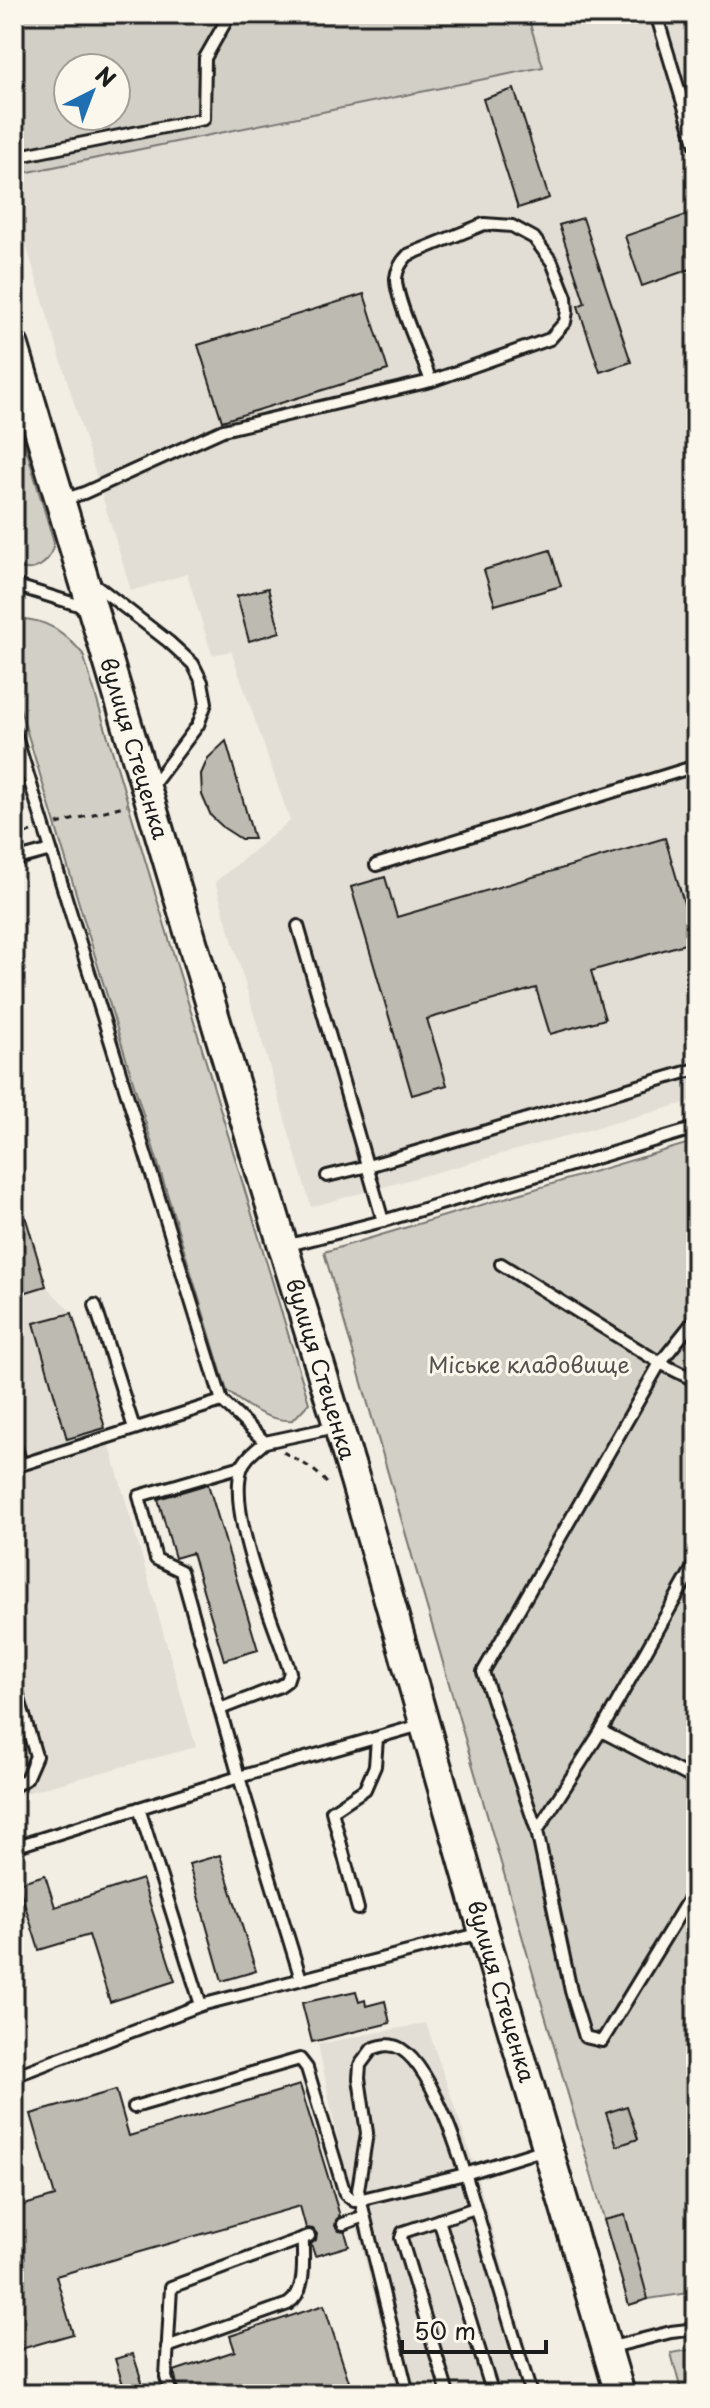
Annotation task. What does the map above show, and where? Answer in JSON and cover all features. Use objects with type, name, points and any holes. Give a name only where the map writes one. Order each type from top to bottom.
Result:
[{"type":"main road","name":"вулиця Стеценка","points":[[14,346],[93,610],[138,798],[338,1426],[620,2394]]},
{"type":"lane","points":[[14,157],[204,119],[205,58],[230,14]]},
{"type":"lane","points":[[656,14],[696,146]]},
{"type":"lane","points":[[60,500],[84,493],[223,430],[431,381],[550,339],[560,330],[567,311],[566,297],[552,262],[534,238],[512,226],[484,224],[408,255],[401,261],[396,278],[401,302],[431,381]]},
{"type":"lane","points":[[83,576],[169,642],[193,664],[202,682],[206,703],[198,725],[138,798]]},
{"type":"lane","points":[[14,585],[93,610]]},
{"type":"lane","points":[[15,735],[222,1401],[265,1442]]},
{"type":"lane","points":[[376,865],[696,766]]},
{"type":"lane","points":[[14,860],[51,850]]},
{"type":"lane","points":[[298,926],[383,1221]]},
{"type":"lane","points":[[327,1176],[696,1069]]},
{"type":"lane","points":[[283,1246],[383,1221],[696,1128]]},
{"type":"lane","points":[[501,1264],[660,1363],[696,1381]]},
{"type":"lane","points":[[95,1305],[134,1428]]},
{"type":"lane","points":[[696,1318],[660,1363],[483,1672],[537,1831],[571,1991],[585,2037],[602,2041],[696,1887]]},
{"type":"lane","points":[[14,1441],[18,1465],[222,1401]]},
{"type":"lane","points":[[301,1979],[239,1777],[181,1571],[156,1559],[139,1496],[242,1466],[265,1442],[338,1426]]},
{"type":"lane","points":[[220,1709],[280,1686],[287,1681],[290,1672],[243,1531],[238,1490],[242,1466]]},
{"type":"lane","points":[[537,1831],[601,1731],[696,1562]]},
{"type":"lane","points":[[14,1682],[36,1756],[26,1779],[14,1786]]},
{"type":"lane","points":[[14,1847],[239,1777],[426,1724]]},
{"type":"lane","points":[[601,1731],[696,1780]]},
{"type":"lane","points":[[358,1909],[332,1811],[365,1789],[375,1766],[377,1738]]},
{"type":"lane","points":[[139,1808],[201,2005]]},
{"type":"lane","points":[[14,2076],[201,2005],[484,1933]]},
{"type":"lane","points":[[408,2394],[358,2190],[367,2133],[360,2065],[372,2049],[391,2045],[411,2058],[444,2113],[531,2394]]},
{"type":"lane","points":[[134,2107],[300,2059],[307,2068],[345,2194],[354,2201],[465,2174],[547,2148]]},
{"type":"lane","points":[[448,2394],[401,2238],[403,2232],[475,2208]]},
{"type":"lane","points":[[343,2224],[364,2216]]},
{"type":"lane","points":[[439,2220],[493,2394]]},
{"type":"lane","points":[[167,2347],[295,2299],[302,2284],[306,2237],[171,2287],[167,2347],[166,2377],[171,2394]]},
{"type":"lane","points":[[607,2349],[671,2332],[696,2329]]},
{"type":"path","points":[[14,837],[138,798]]},
{"type":"path","points":[[265,1442],[312,1468],[330,1488]]},
{"type":"shaded area","points":[[527,14],[696,14],[696,1100],[311,1207],[215,882],[290,821],[231,651],[212,655],[187,574],[131,591],[14,205],[14,175],[542,67]]},
{"type":"shaded area","points":[[14,1179],[46,1286],[72,1313],[196,1747],[14,1796]]},
{"type":"shaded area","points":[[426,2023],[471,2155],[540,2394],[398,2394],[348,2190],[318,2044]]},
{"type":"green space","points":[[14,14],[527,14],[543,67],[14,175]]},
{"type":"green space","points":[[14,407],[54,543],[45,562],[28,569],[14,565]]},
{"type":"green space","points":[[14,621],[39,622],[55,629],[83,654],[309,1403],[293,1420],[266,1416],[227,1391],[14,689]]},
{"type":"green space","name":"Міське кладовище","points":[[696,1141],[696,2292],[629,2305],[324,1252]]},
{"type":"green space","points":[[696,2349],[696,2394],[682,2394],[671,2353]]},
{"type":"building","points":[[514,89],[549,198],[518,208],[483,99]]},
{"type":"building","points":[[692,213],[696,226],[696,267],[642,286],[625,236]]},
{"type":"building","points":[[583,218],[631,362],[600,372],[578,306],[585,303],[559,225]]},
{"type":"building","points":[[364,294],[388,370],[222,421],[198,345]]},
{"type":"building","points":[[550,550],[561,586],[495,605],[484,570]]},
{"type":"building","points":[[268,588],[280,632],[249,641],[237,596]]},
{"type":"building","points":[[226,741],[254,839],[241,839],[224,828],[211,816],[202,795],[201,774],[208,758]]},
{"type":"building","points":[[665,838],[695,941],[591,971],[605,1019],[550,1034],[536,988],[427,1019],[447,1085],[412,1095],[351,887],[385,877],[397,917]]},
{"type":"building","points":[[14,1192],[18,1192],[46,1286],[14,1296]]},
{"type":"building","points":[[72,1313],[105,1428],[67,1439],[34,1323]]},
{"type":"building","points":[[208,1484],[258,1650],[224,1660],[192,1553],[175,1558],[158,1499]]},
{"type":"building","points":[[220,1855],[256,1971],[222,1981],[189,1864]]},
{"type":"building","points":[[45,1875],[55,1907],[142,1879],[175,1981],[110,2002],[89,1935],[39,1950],[18,1883]]},
{"type":"building","points":[[356,1991],[359,2002],[365,2000],[366,2006],[385,2001],[390,2023],[312,2042],[302,2003]]},
{"type":"building","points":[[300,2085],[340,2216],[335,2226],[345,2232],[349,2246],[315,2256],[311,2244],[317,2234],[313,2229],[306,2228],[300,2206],[56,2276],[73,2334],[14,2351],[14,2208],[55,2196],[31,2114],[116,2090],[129,2136]]},
{"type":"building","points":[[627,2106],[638,2139],[617,2146],[606,2113]]},
{"type":"building","points":[[625,2215],[648,2299],[629,2305],[604,2220]]},
{"type":"building","points":[[324,2305],[353,2394],[179,2394],[174,2371],[235,2351],[230,2336]]},
{"type":"building","points":[[133,2354],[146,2394],[126,2394],[115,2359]]}]
